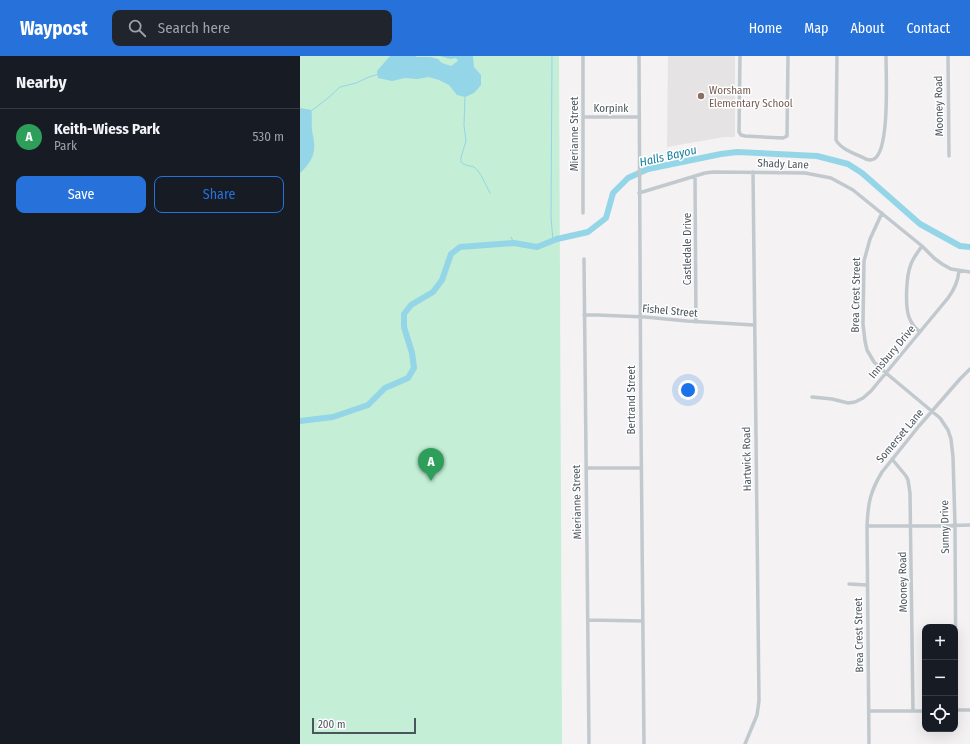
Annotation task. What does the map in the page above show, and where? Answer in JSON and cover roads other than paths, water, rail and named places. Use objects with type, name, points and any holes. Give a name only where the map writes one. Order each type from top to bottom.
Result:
[{"type":"street","name":"Mierianne Street","points":[[583,56],[583,213]]},
{"type":"street","name":"Bertrand Street","points":[[639,56],[638,161],[644,744]]},
{"type":"street","points":[[740,56],[739,128],[741,135],[783,138],[788,136],[788,56]]},
{"type":"street","points":[[837,56],[837,142],[840,146],[865,158],[873,160],[880,152],[885,133],[886,56]]},
{"type":"street","name":"Mooney Road","points":[[948,56],[949,156]]},
{"type":"street","name":"Korpink","points":[[583,117],[639,117]]},
{"type":"street","name":"Shady Lane","points":[[639,191],[713,172],[805,173],[831,178],[853,190],[942,264],[951,269],[970,272]]},
{"type":"street","name":"Hartwick Road","points":[[745,744],[757,715],[759,701],[753,172]]},
{"type":"street","name":"Castledale Drive","points":[[695,176],[696,322]]},
{"type":"street","name":"Brea Crest Street","points":[[882,213],[870,239],[865,256],[863,270],[863,324],[867,350],[874,362],[886,373]]},
{"type":"street","points":[[920,332],[916,329],[909,318],[907,309],[907,290],[908,275],[911,264],[922,246]]},
{"type":"street","name":"Mierianne Street","points":[[584,259],[589,744]]},
{"type":"street","name":"Innsbury Drive","points":[[812,397],[832,399],[848,403],[855,402],[868,394],[948,298],[956,284],[959,271]]},
{"type":"street","name":"Fishel Street","points":[[584,315],[754,324]]},
{"type":"street","name":"Somerset Lane","points":[[867,526],[868,506],[873,489],[882,472],[960,378],[970,369]]},
{"type":"street","name":"Sunny Drive","points":[[886,373],[932,411],[944,424],[951,438],[955,525],[955,696]]},
{"type":"street","name":"Mooney Road","points":[[892,459],[908,480],[910,493],[913,711]]},
{"type":"street","points":[[586,468],[641,468]]},
{"type":"street","points":[[867,526],[970,524]]},
{"type":"street","name":"Brea Crest Street","points":[[867,526],[869,744]]},
{"type":"street","points":[[849,584],[867,585]]},
{"type":"street","points":[[588,620],[643,621]]},
{"type":"street","points":[[958,710],[970,710]]},
{"type":"street","points":[[869,711],[922,711]]},
{"type":"water","points":[[390,56],[430,57],[438,59],[442,63],[451,66],[458,61],[456,58],[450,59],[440,56],[473,56],[474,67],[481,75],[481,85],[474,93],[465,97],[457,95],[449,85],[429,77],[417,79],[405,78],[392,81],[378,78],[377,71]]},
{"type":"water","points":[[300,108],[311,110],[314,151],[306,167],[300,173]]},
{"type":"waterway","points":[[552,56],[551,217],[553,241]]},
{"type":"waterway","points":[[311,111],[340,87],[356,83],[379,74]]},
{"type":"waterway","points":[[465,97],[464,125],[466,141],[461,162],[477,169],[490,193]]},
{"type":"waterway","name":"Halls Bayou","points":[[300,421],[333,417],[368,405],[385,388],[408,378],[414,368],[412,353],[404,327],[404,314],[411,305],[433,292],[442,280],[451,254],[460,247],[514,243],[537,247],[557,239],[588,232],[606,218],[613,193],[628,178],[648,169],[737,152],[817,156],[848,164],[862,173],[920,224],[960,246],[970,247]]},
{"type":"waterway","name":"Halls Bayou","points":[[511,237],[514,243]]},
{"type":"place","name":"Worsham Elementary School","points":[[701,96]]},
{"type":"place","name":"Keith-Wiess Park","points":[[431,481]]}]
